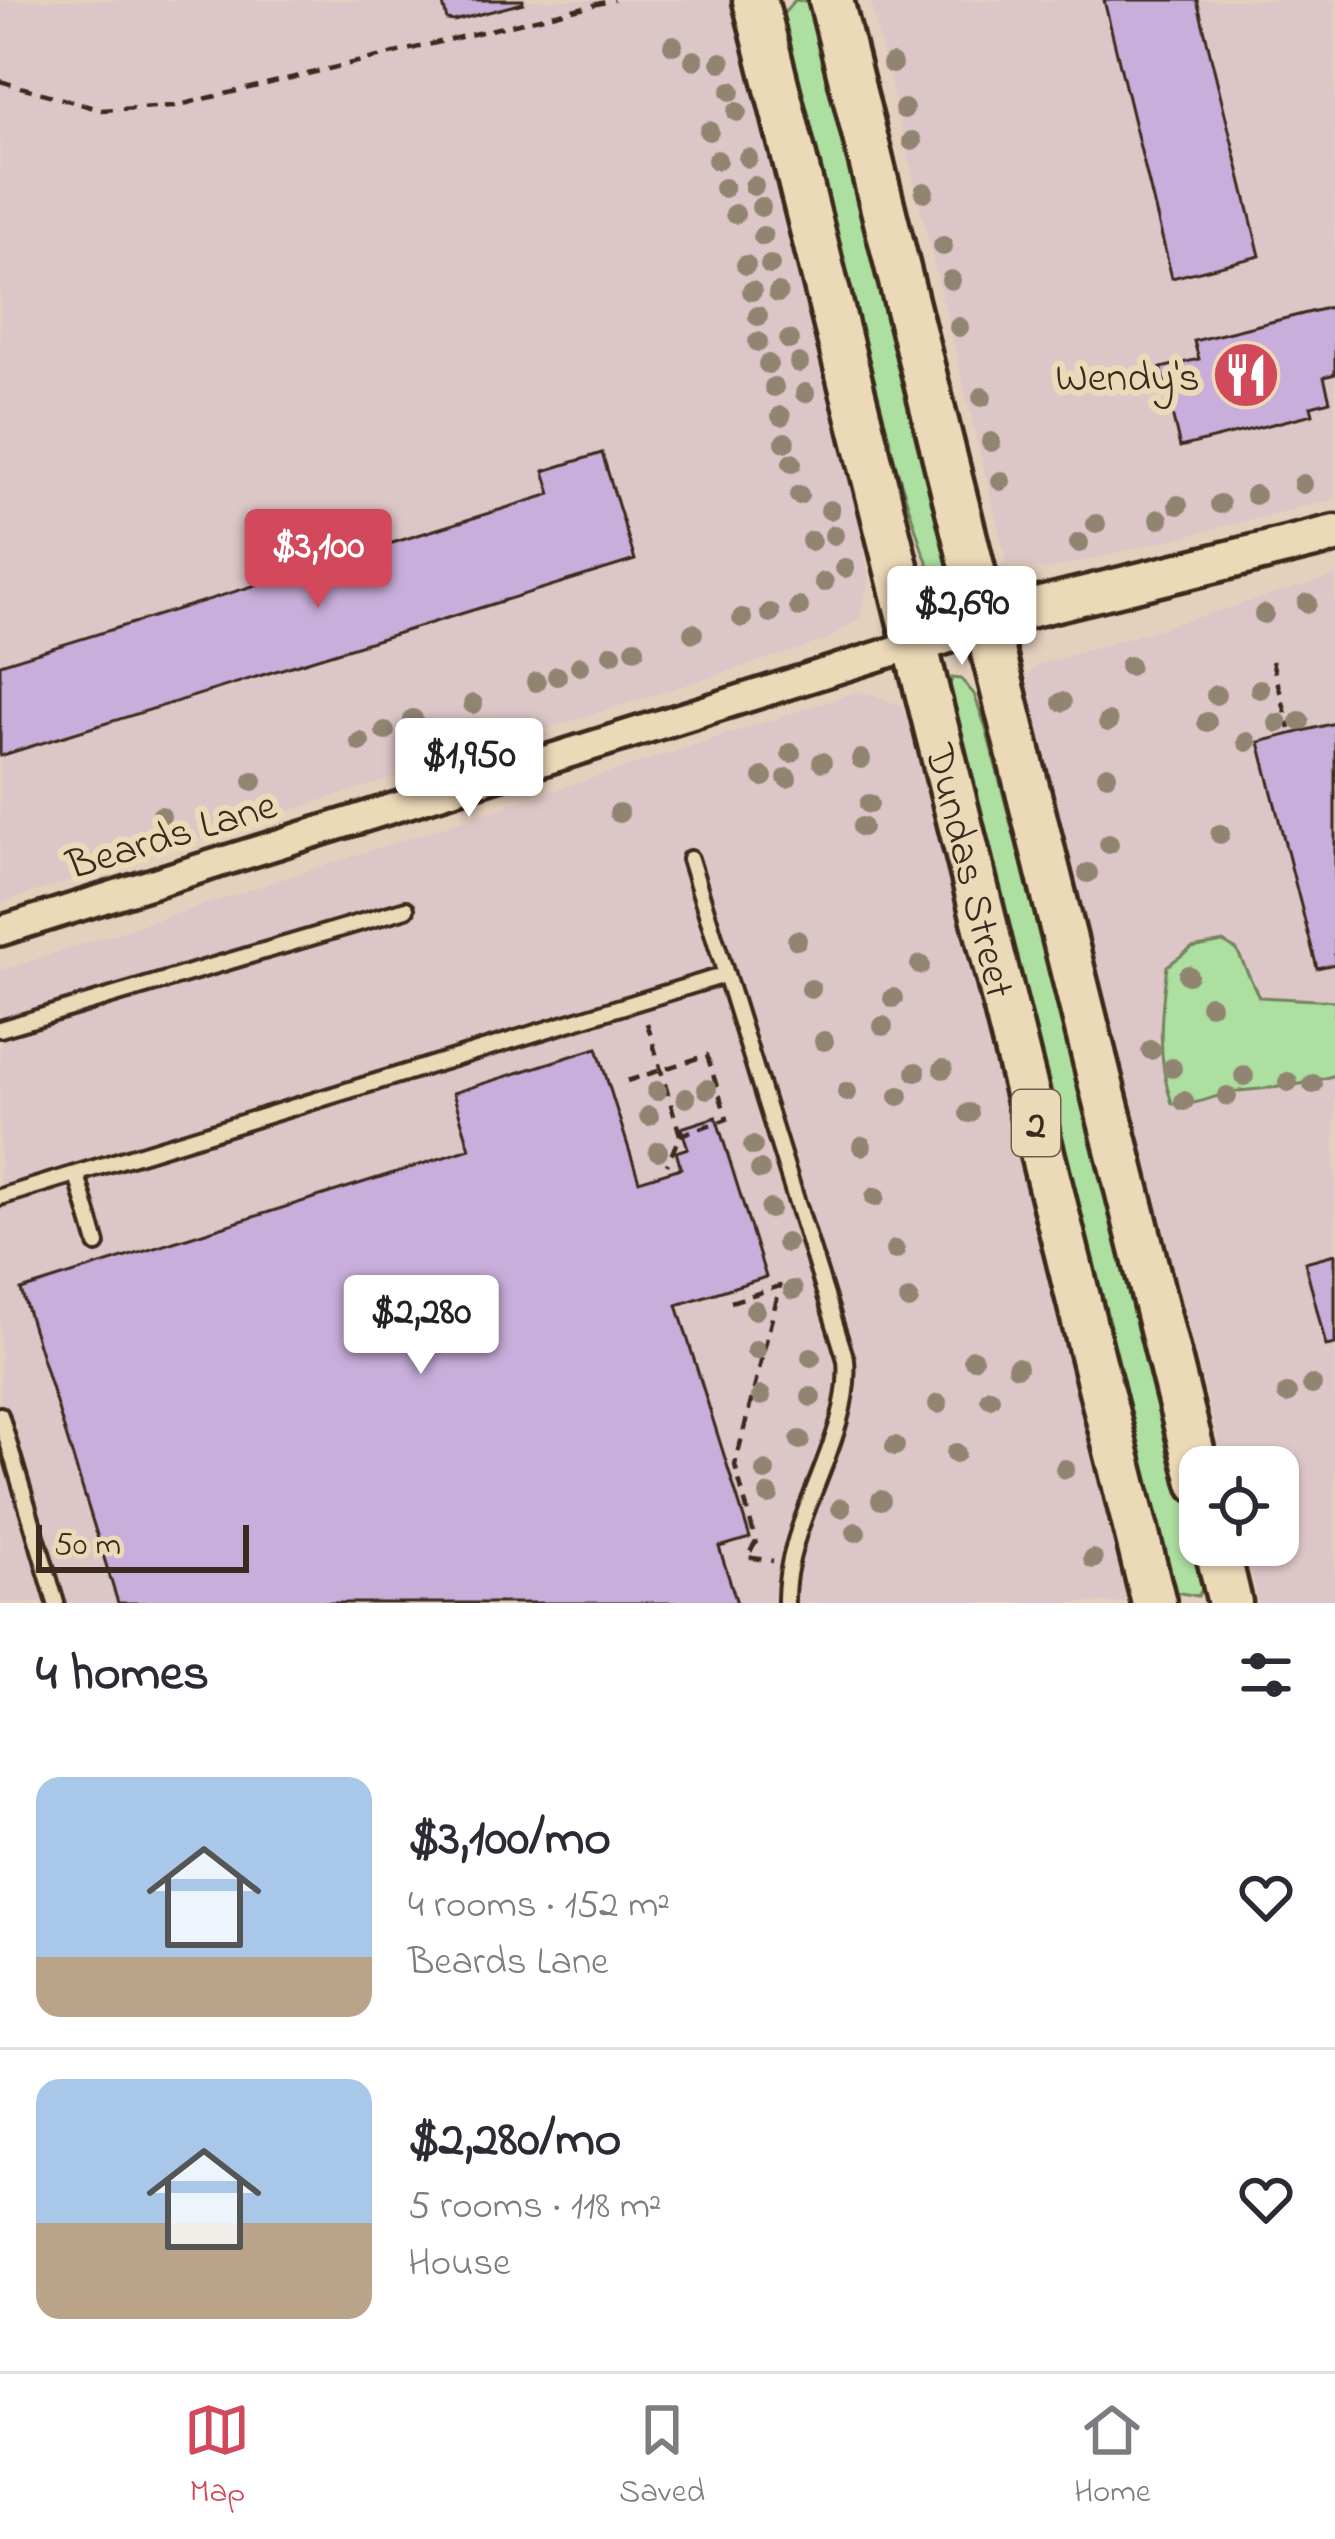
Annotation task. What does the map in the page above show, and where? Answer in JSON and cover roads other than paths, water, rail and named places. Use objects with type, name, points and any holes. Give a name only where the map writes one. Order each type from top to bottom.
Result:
[{"type":"main road","name":"Dundas Street","points":[[755,0],[1154,1603]]},
{"type":"main road","name":"Dundas Street","points":[[831,0],[1191,1446]]},
{"type":"main road","name":"Beards Lane","points":[[917,644],[1335,534]]},
{"type":"main road","points":[[1221,1566],[1230,1603]]},
{"type":"street","name":"Beards Lane","points":[[0,932],[917,644]]},
{"type":"lane","points":[[691,859],[846,1360],[843,1395],[790,1563],[786,1603]]},
{"type":"lane","points":[[0,1029],[406,909]]},
{"type":"lane","points":[[0,1197],[725,975]]},
{"type":"lane","points":[[76,1174],[97,1244]]},
{"type":"lane","points":[[0,1415],[56,1603]]},
{"type":"place","name":"Wendy's","points":[[1246,375]]}]
